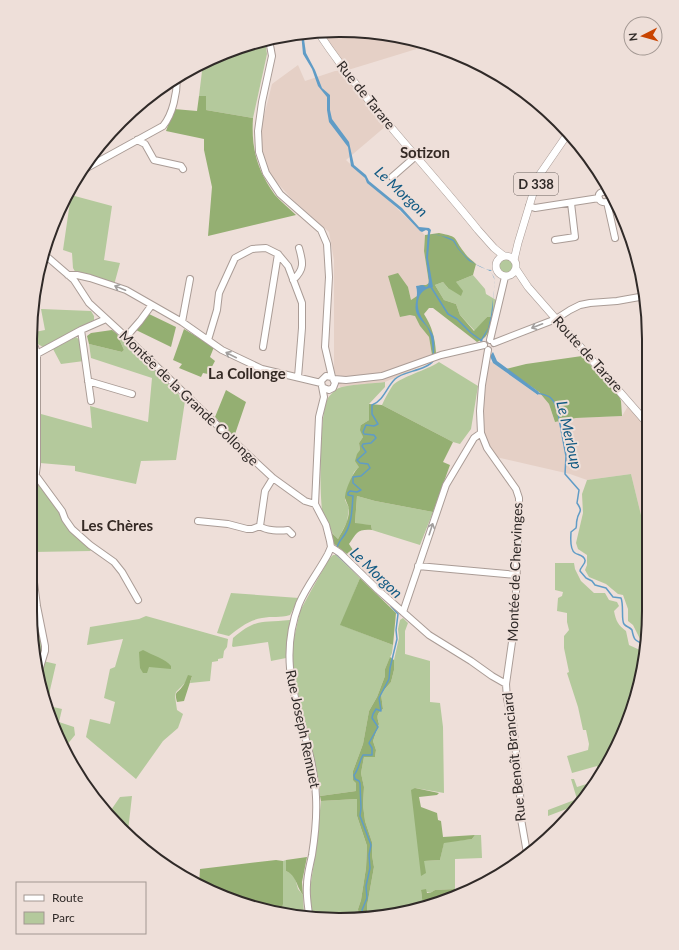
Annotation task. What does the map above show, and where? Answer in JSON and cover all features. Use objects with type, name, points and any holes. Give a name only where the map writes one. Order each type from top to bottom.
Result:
[{"type":"main road","name":"Rue de Tarare","points":[[322,38],[334,57],[416,156],[503,257]]},
{"type":"main road","name":"D 338","points":[[514,260],[538,177],[565,138]]},
{"type":"main road","name":"D 338","points":[[503,257],[518,243]]},
{"type":"main road","points":[[503,257],[514,260],[514,272],[505,277],[500,275],[497,271],[496,265],[503,257]]},
{"type":"main road","name":"Route de Tarare","points":[[514,272],[642,417]]},
{"type":"street","points":[[68,275],[77,275],[126,290],[151,306],[182,322],[222,350],[262,369],[326,385],[335,383],[328,362],[325,346],[329,277],[327,244],[321,230],[280,194],[266,173],[259,152],[258,131],[262,102],[272,56],[270,45]]},
{"type":"street","points":[[92,165],[163,126],[167,121],[175,97],[177,84]]},
{"type":"street","points":[[137,140],[145,144],[154,160],[181,166],[183,169]]},
{"type":"street","points":[[392,177],[416,156]]},
{"type":"street","points":[[598,198],[600,192],[603,192]]},
{"type":"street","points":[[529,206],[535,208],[598,198]]},
{"type":"street","points":[[598,198],[602,202],[608,200]]},
{"type":"street","points":[[555,240],[575,237],[571,203]]},
{"type":"street","points":[[610,203],[615,238]]},
{"type":"street","points":[[208,340],[217,310],[219,293],[234,258],[252,248],[266,248],[278,254],[288,266],[302,303],[302,328],[298,378]]},
{"type":"street","points":[[293,280],[298,275],[302,267],[299,248]]},
{"type":"street","points":[[263,347],[278,254]]},
{"type":"street","name":"Montée de la Grande Collonge","points":[[48,258],[74,280],[89,303],[274,478],[305,501],[315,504]]},
{"type":"street","points":[[492,342],[505,277]]},
{"type":"street","points":[[182,322],[190,278]]},
{"type":"street","points":[[326,385],[346,380],[382,376],[440,356],[486,347],[486,342],[492,342],[556,319],[580,305],[639,297]]},
{"type":"street","points":[[126,337],[151,306]]},
{"type":"street","points":[[37,353],[81,330],[106,319]]},
{"type":"street","points":[[81,330],[91,401]]},
{"type":"street","name":"Montée de Chervinges","points":[[486,347],[480,411],[482,433],[487,448],[510,480],[517,493],[519,506],[515,621],[506,684]]},
{"type":"street","points":[[326,385],[328,362]]},
{"type":"street","points":[[346,380],[328,376],[320,417],[315,504],[326,525],[331,547],[340,553],[429,635],[506,684]]},
{"type":"street","points":[[88,381],[132,394]]},
{"type":"street","points":[[403,612],[446,485],[474,438],[482,433]]},
{"type":"street","points":[[37,477],[62,511],[65,519],[72,529],[114,562],[122,572],[138,600]]},
{"type":"street","points":[[260,526],[265,491],[274,478]]},
{"type":"street","points":[[198,521],[228,524],[247,529],[260,526],[263,528],[282,531],[288,530],[292,534]]},
{"type":"street","name":"Rue Joseph Remuet","points":[[309,911],[307,885],[315,835],[316,798],[311,764],[292,684],[289,661],[289,644],[300,602],[331,547]]},
{"type":"street","points":[[418,566],[517,575]]},
{"type":"street","points":[[37,606],[45,646],[42,662]]},
{"type":"street","name":"Rue Benoît Branciard","points":[[506,684],[507,699],[513,723],[520,792],[521,819],[526,848]]},
{"type":"shaded area","points":[[340,37],[379,40],[420,48],[348,70],[326,38]]},
{"type":"shaded area","points":[[298,65],[305,81],[335,71],[348,70],[386,126],[346,160],[425,235],[424,251],[429,283],[426,285],[421,285],[417,296],[411,300],[408,287],[400,317],[415,315],[420,326],[429,337],[433,361],[385,382],[340,387],[334,370],[334,260],[329,232],[291,198],[272,177],[266,166],[262,148],[262,124],[272,84]]},
{"type":"shaded area","points":[[489,361],[538,395],[539,392],[549,404],[555,422],[576,418],[622,416],[630,403],[642,417],[642,514],[641,515],[631,474],[587,480],[570,474],[496,457],[483,432],[482,415]]},
{"type":"green space","points":[[266,46],[267,54],[253,118],[206,110],[199,96],[202,70],[242,53]]},
{"type":"green space","points":[[199,96],[206,96],[206,110],[253,118],[254,149],[260,168],[275,195],[296,215],[208,236],[212,187],[204,150],[204,139],[166,131],[174,109],[197,111]]},
{"type":"green space","points":[[74,196],[112,206],[104,260],[120,263],[114,285],[77,275],[73,268],[72,253],[63,250],[70,203]]},
{"type":"green space","points":[[439,233],[453,237],[465,254],[476,264],[473,275],[456,282],[463,291],[461,296],[448,288],[443,282],[435,285],[444,300],[456,304],[460,315],[474,331],[487,317],[492,317],[487,335],[477,342],[433,308],[429,308],[424,314],[434,337],[436,353],[432,355],[429,337],[420,326],[415,316],[410,315],[400,317],[388,276],[398,273],[408,287],[411,300],[417,296],[417,287],[429,283],[424,251],[425,235]]},
{"type":"green space","points":[[503,259],[509,259],[513,263],[513,269],[509,273],[503,273],[499,269],[499,263]]},
{"type":"green space","points":[[473,275],[485,289],[486,294],[496,300],[492,317],[487,317],[475,331],[460,315],[456,304],[444,300],[435,285],[443,282],[448,288],[456,282]]},
{"type":"green space","points":[[41,309],[91,311],[94,316],[94,320],[43,347],[37,344],[37,332],[45,330]]},
{"type":"green space","points":[[149,314],[176,327],[171,347],[136,330]]},
{"type":"green space","points":[[184,329],[214,347],[210,357],[215,361],[208,374],[203,373],[201,377],[179,368],[182,364],[173,360]]},
{"type":"green space","points":[[112,330],[117,334],[124,350],[122,352],[89,344],[87,336],[91,333]]},
{"type":"green space","points":[[117,334],[185,401],[176,460],[141,461],[136,484],[75,471],[75,466],[40,463],[41,414],[92,428],[90,406],[148,422],[152,378],[91,358],[89,344],[122,352],[124,350]]},
{"type":"green space","points":[[76,337],[81,341],[84,361],[61,364],[53,349]]},
{"type":"green space","points":[[582,356],[619,396],[621,401],[622,416],[576,418],[555,422],[549,404],[539,392],[506,369],[526,364]]},
{"type":"green space","points":[[439,362],[478,386],[471,429],[460,444],[453,442],[382,405],[393,385],[408,376]]},
{"type":"green space","points":[[385,382],[385,387],[369,404],[369,420],[361,425],[363,437],[359,443],[359,467],[354,472],[346,493],[345,500],[349,508],[347,522],[338,539],[326,523],[323,516],[322,506],[320,475],[321,437],[325,407],[328,398],[339,388]]},
{"type":"green space","points":[[226,390],[246,402],[234,437],[215,417]]},
{"type":"green space","points":[[369,404],[382,405],[453,442],[443,462],[450,465],[433,512],[357,496],[355,523],[371,525],[372,530],[363,530],[358,532],[349,544],[353,550],[347,554],[333,543],[330,531],[338,539],[348,518],[349,508],[345,495],[352,477],[359,467],[355,461],[360,450],[359,443],[363,437],[360,430],[361,425],[369,420]]},
{"type":"green space","points":[[631,474],[642,515],[642,610],[640,639],[633,625],[628,621],[628,609],[623,595],[618,594],[606,584],[589,577],[585,570],[587,565],[587,555],[578,549],[576,543],[583,513],[582,494],[587,480]]},
{"type":"green space","points":[[37,484],[40,486],[91,551],[37,552]]},
{"type":"green space","points":[[357,496],[433,512],[420,545],[372,530],[371,525],[355,524]]},
{"type":"green space","points":[[333,555],[336,555],[360,578],[341,625],[393,645],[392,653],[385,669],[385,676],[377,697],[369,711],[363,744],[353,771],[356,791],[320,796],[319,781],[294,677],[292,660],[293,643],[300,611],[329,559]]},
{"type":"green space","points":[[555,563],[574,563],[575,569],[581,581],[594,593],[605,593],[609,600],[617,602],[619,606],[614,611],[619,625],[626,631],[629,645],[639,650],[632,689],[611,744],[598,768],[597,766],[572,773],[567,756],[588,750],[589,744],[586,730],[583,730],[578,707],[567,673],[569,672],[564,648],[564,636],[569,630],[567,613],[557,611],[558,598],[562,596],[563,592],[555,590]]},
{"type":"green space","points":[[360,578],[396,613],[393,645],[340,625]]},
{"type":"green space","points":[[231,593],[299,598],[290,615],[266,617],[248,622],[229,636],[217,633]]},
{"type":"green space","points":[[37,614],[43,645],[41,655]]},
{"type":"green space","points":[[146,616],[228,639],[223,658],[212,662],[210,681],[190,683],[192,676],[176,692],[175,696],[177,710],[183,714],[178,728],[163,741],[136,779],[86,737],[90,719],[110,724],[115,702],[104,698],[110,669],[115,667],[123,639],[87,645],[90,627],[139,619]]},
{"type":"green space","points":[[403,618],[408,623],[405,631],[405,654],[430,661],[430,702],[440,703],[443,727],[444,793],[415,788],[423,861],[440,860],[444,842],[472,839],[475,835],[481,835],[482,858],[455,859],[455,889],[435,890],[430,893],[421,890],[422,902],[399,907],[367,911],[374,867],[372,842],[365,821],[363,805],[364,787],[361,773],[364,757],[375,757],[376,750],[373,741],[379,724],[378,714],[383,709],[381,694],[391,682],[399,638],[398,629],[400,620]]},
{"type":"green space","points":[[290,620],[286,658],[271,661],[268,642],[232,646],[233,638],[254,624]]},
{"type":"green space","points":[[143,650],[166,661],[171,666],[171,669],[149,667],[147,673],[143,673],[140,668],[139,652]]},
{"type":"green space","points":[[390,657],[394,660],[394,670],[391,682],[381,694],[383,709],[378,714],[379,724],[373,741],[376,750],[375,757],[364,757],[361,773],[364,787],[363,805],[365,821],[372,842],[374,867],[367,911],[358,912],[366,868],[367,846],[357,816],[357,799],[321,801],[320,796],[356,791],[356,783],[353,780],[353,771],[363,744],[369,711],[377,697],[385,676],[385,669]]},
{"type":"green space","points":[[43,661],[56,664],[50,697],[47,689],[42,665]]},
{"type":"green space","points":[[188,675],[192,676],[184,701],[177,702],[176,693],[184,684]]},
{"type":"green space","points":[[53,707],[62,709],[59,722],[74,727],[75,735],[68,744]]},
{"type":"green space","points":[[571,779],[574,779],[577,787],[587,784],[577,798]]},
{"type":"green space","points":[[415,788],[439,793],[437,795],[419,797],[421,807],[437,813],[438,820],[441,821],[443,837],[475,835],[472,839],[444,843],[440,860],[424,861],[426,873],[421,876],[411,790]]},
{"type":"green space","points":[[132,796],[129,827],[111,809],[120,797]]},
{"type":"green space","points":[[357,799],[357,816],[367,846],[366,868],[358,912],[340,913],[312,911],[310,889],[321,801]]},
{"type":"green space","points":[[575,800],[568,808],[548,816],[548,810]]},
{"type":"green space","points":[[307,857],[302,882],[303,895],[294,878],[286,871],[286,860]]},
{"type":"green space","points":[[276,860],[283,861],[282,907],[242,897],[206,882],[199,878],[200,869]]},
{"type":"green space","points":[[286,860],[286,871],[292,874],[295,878],[298,889],[303,895],[304,910],[282,907],[283,861]]},
{"type":"green space","points":[[426,889],[427,893],[430,893],[435,890],[455,889],[422,902],[421,890]]},
{"type":"water","points":[[302,40],[304,40],[306,53],[322,88],[330,95],[330,110],[332,119],[349,142],[354,165],[366,175],[369,181],[402,208],[419,227],[429,228],[431,230],[428,258],[433,287],[421,293],[418,306],[422,319],[433,335],[433,355],[430,334],[427,327],[420,319],[416,308],[416,286],[423,285],[426,287],[428,286],[429,280],[426,258],[428,231],[420,231],[400,210],[367,183],[365,178],[351,166],[348,147],[329,122],[327,97],[318,86],[312,69],[303,54]]},
{"type":"water","points":[[441,236],[453,240],[469,260],[476,264],[469,261],[458,249],[453,241]]},
{"type":"water","points":[[493,299],[491,321],[486,333],[481,342],[480,341],[488,328]]},
{"type":"water","points":[[493,352],[497,361],[539,392],[538,395],[493,363],[490,356]]},
{"type":"waterway","name":"Le Merloup","points":[[431,287],[448,314],[457,319],[471,333],[482,341]]},
{"type":"waterway","name":"Le Morgon","points":[[337,548],[347,530],[350,521],[353,496],[348,495],[348,493],[350,491],[357,492],[361,490],[353,483],[353,477],[361,476],[370,468],[368,464],[360,463],[357,460],[366,452],[362,446],[363,444],[371,443],[376,438],[374,435],[364,434],[363,432],[366,425],[374,426],[378,424],[372,414],[372,405],[382,397],[392,382],[399,376],[420,369],[430,364],[434,360]]},
{"type":"waterway","name":"Le Merloup","points":[[537,393],[549,397],[557,408],[566,456],[565,474],[579,490],[577,503],[580,510],[576,528],[571,532],[571,546],[573,551],[582,556],[585,560],[585,563],[580,571],[595,585],[606,588],[613,597],[621,598],[623,622],[632,630],[634,638],[640,642]]},
{"type":"waterway","name":"Le Morgon","points":[[336,554],[364,580]]},
{"type":"waterway","name":"Le Morgon","points":[[362,912],[367,898],[366,886],[370,868],[369,855],[371,845],[360,816],[360,783],[355,779],[354,775],[363,755],[372,755],[372,748],[369,743],[378,727],[372,718],[376,709],[381,711],[379,698],[389,679],[397,639],[396,630],[398,614],[391,606]]},
{"type":"district","name":"Sotizon","points":[[425,153]]},
{"type":"district","name":"La Collonge","points":[[247,374]]},
{"type":"district","name":"Les Chères","points":[[117,526]]}]
